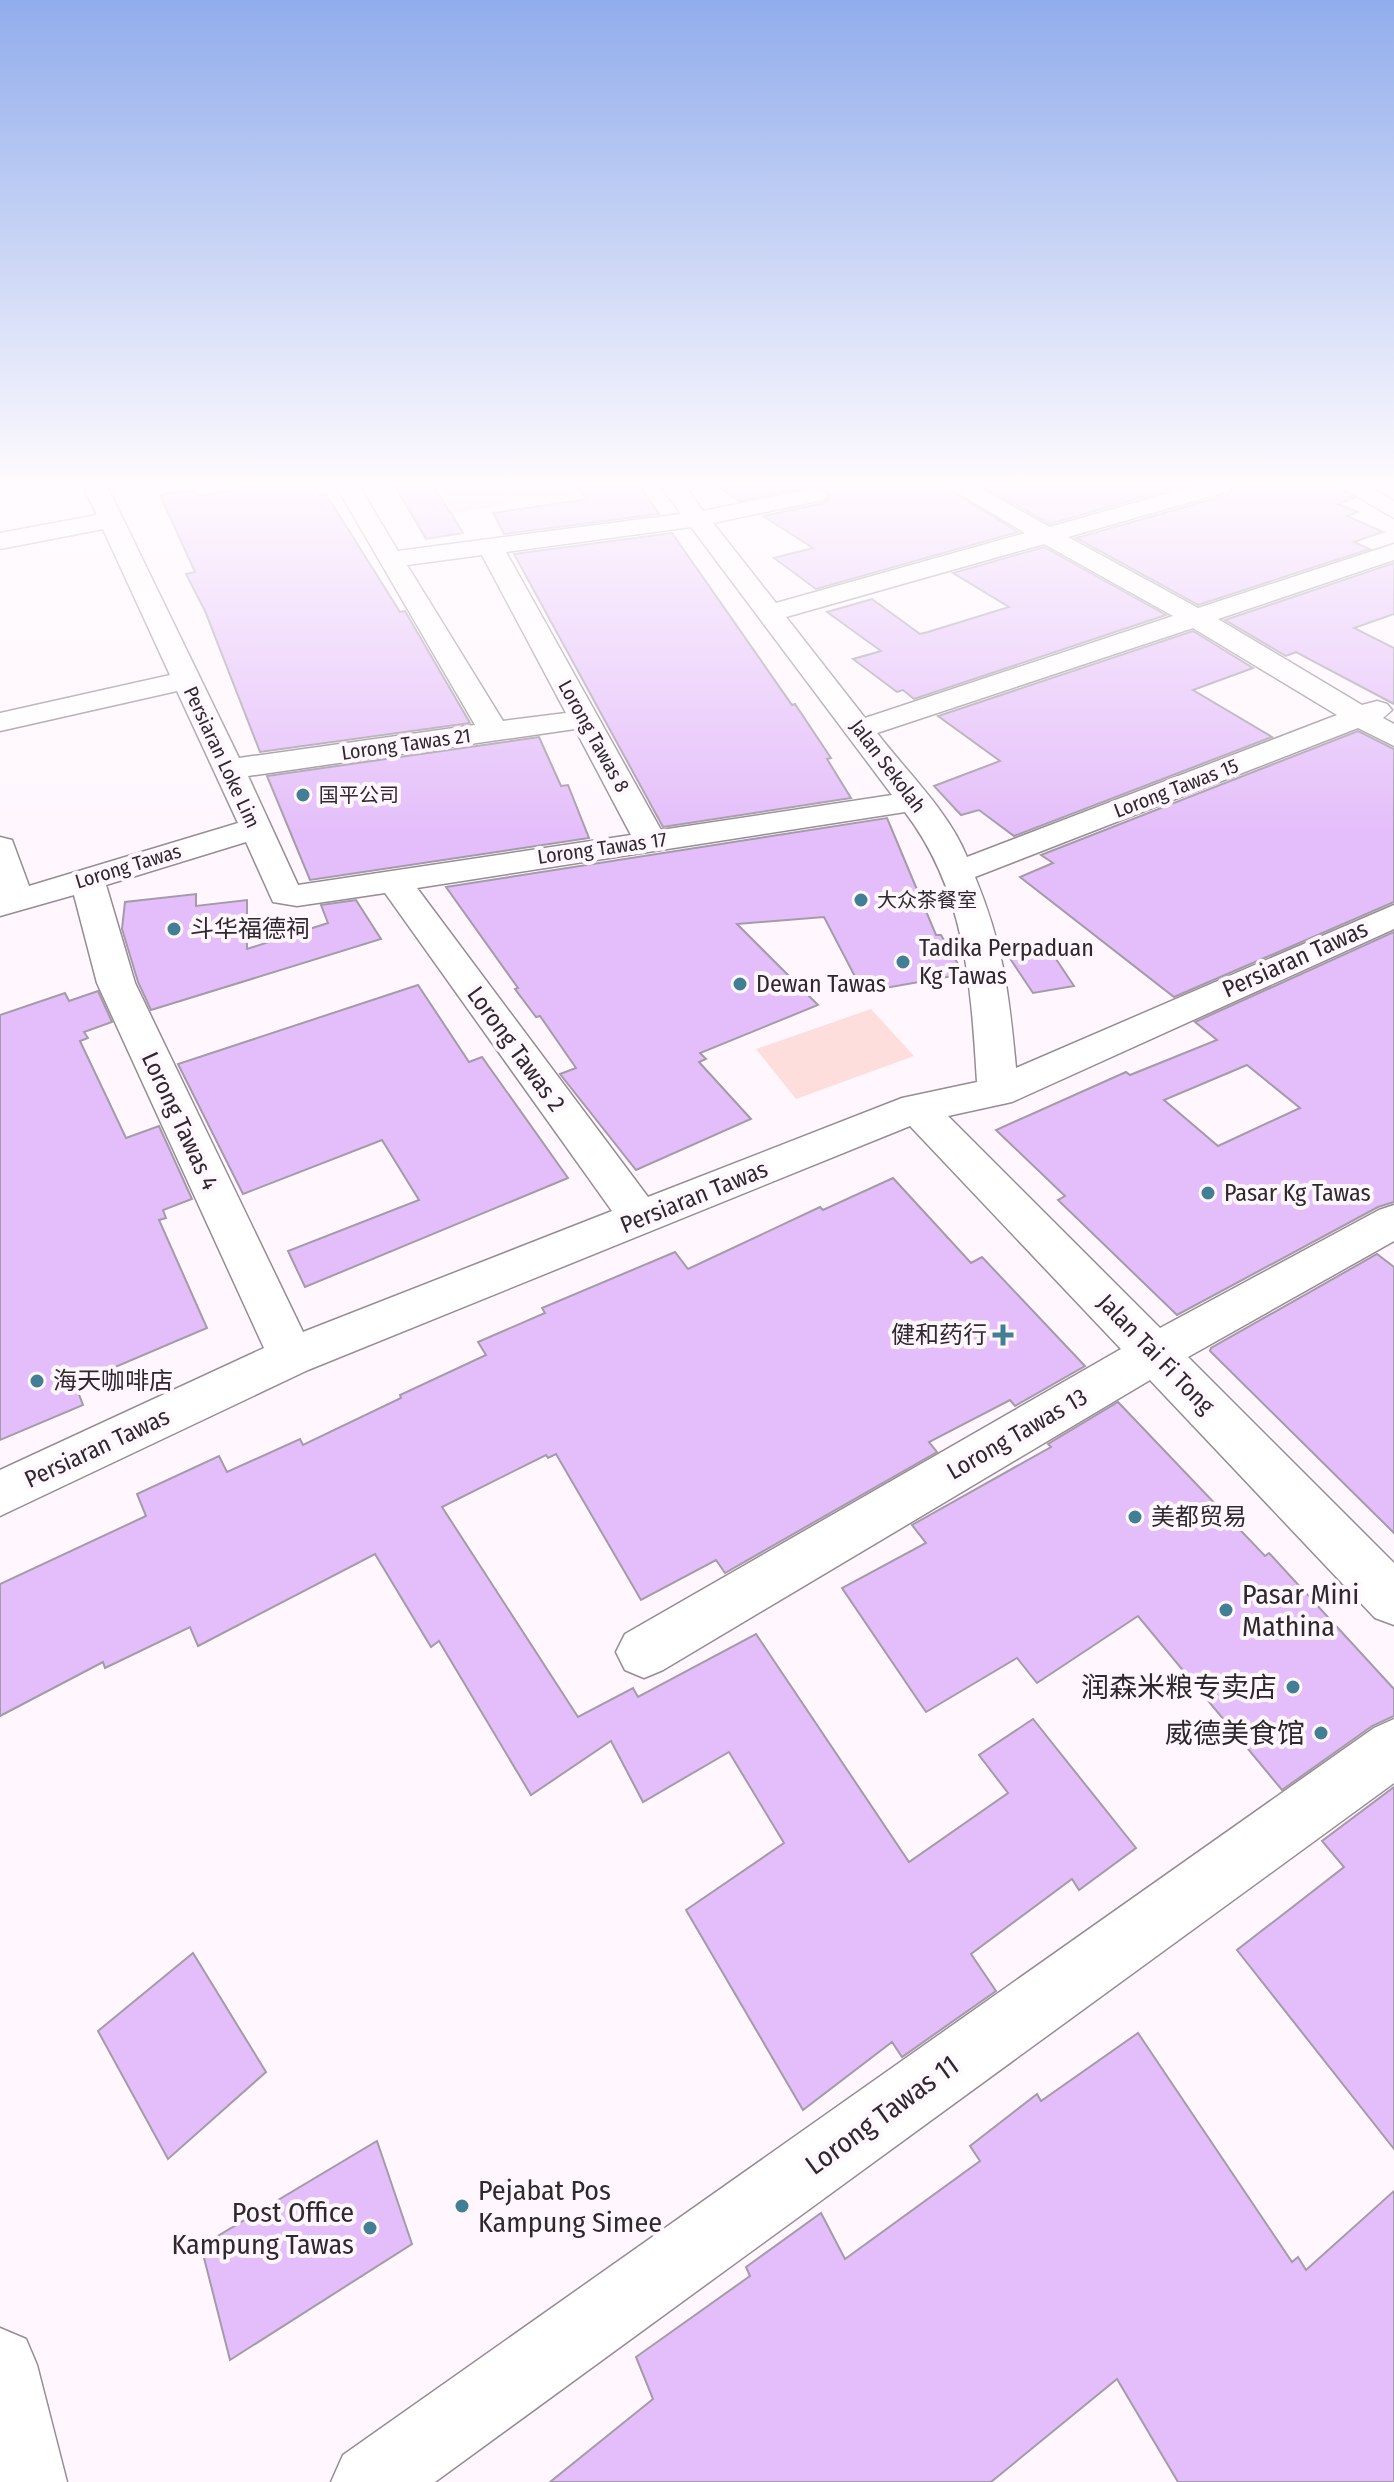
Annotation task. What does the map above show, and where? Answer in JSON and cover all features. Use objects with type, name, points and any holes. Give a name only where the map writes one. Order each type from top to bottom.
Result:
[{"type":"main road","name":"Persiaran Loke Lim","points":[[148,602],[257,828],[282,893],[288,896]]},
{"type":"main road","points":[[418,602],[494,732]]},
{"type":"main road","name":"Lorong Tawas 8","points":[[520,602],[651,841]]},
{"type":"main road","name":"Jalan Sekolah","points":[[762,602],[944,841],[958,872],[988,972],[998,1092]]},
{"type":"main road","points":[[771,613],[810,602]]},
{"type":"main road","points":[[1167,602],[1394,737]]},
{"type":"main road","points":[[860,729],[1238,602]]},
{"type":"main road","points":[[0,722],[186,680]]},
{"type":"main road","name":"Lorong Tawas 15","points":[[958,872],[1394,704]]},
{"type":"main road","name":"Lorong Tawas 21","points":[[229,769],[584,719]]},
{"type":"main road","name":"Lorong Tawas 17","points":[[288,896],[916,801]]},
{"type":"main road","name":"Lorong Tawas","points":[[8,903],[257,828]]},
{"type":"main road","points":[[0,847],[8,903]]},
{"type":"main road","name":"Lorong Tawas 4","points":[[87,879],[116,983],[291,1357]]},
{"type":"main road","name":"Lorong Tawas 2","points":[[393,879],[640,1218]]},
{"type":"main road","name":"Persiaran Tawas","points":[[0,1494],[291,1357],[916,1108],[998,1092],[1394,916]]},
{"type":"main road","name":"Jalan Tai Fi Tong","points":[[916,1108],[1394,1600]]},
{"type":"main road","name":"Lorong Tawas 13","points":[[644,1652],[1155,1353],[1394,1221]]},
{"type":"main road","name":"Lorong Tawas 11","points":[[370,2482],[1394,1748]]},
{"type":"main road","points":[[0,2365],[28,2482]]},
{"type":"shaded area","points":[[871,1009],[914,1056],[796,1099],[756,1049]]},
{"type":"building","points":[[200,602],[394,602],[400,612],[405,611],[470,723],[260,752]]},
{"type":"building","points":[[540,602],[720,602],[792,705],[795,704],[831,758],[827,759],[851,798],[663,827]]},
{"type":"building","points":[[862,602],[876,602],[920,634],[1009,607],[1000,602],[1142,602],[1166,615],[914,699],[903,690],[897,692],[853,659],[881,651],[827,612]]},
{"type":"building","points":[[1279,602],[1394,602],[1394,614],[1354,628],[1394,648],[1394,704],[1296,652],[1286,656],[1225,620]]},
{"type":"building","points":[[1193,631],[1253,668],[1193,690],[1272,737],[1014,836],[979,810],[961,815],[934,786],[1000,761],[938,716]]},
{"type":"building","points":[[1358,731],[1394,749],[1394,902],[1174,997],[1020,877],[1053,863],[1041,855]]},
{"type":"building","points":[[539,737],[561,786],[568,785],[589,838],[310,880],[267,776]]},
{"type":"building","points":[[887,818],[936,935],[941,935],[964,974],[863,992],[824,917],[737,924],[818,1005],[700,1053],[706,1059],[699,1062],[751,1119],[636,1170],[560,1074],[576,1068],[540,1016],[536,1017],[515,989],[518,988],[446,887]]},
{"type":"building","points":[[196,894],[196,906],[247,900],[247,949],[328,923],[321,905],[356,900],[381,939],[151,1010],[138,982],[122,929],[125,902]]},
{"type":"building","name":"Pasar Kg Tawas","points":[[1394,932],[1394,1202],[1378,1207],[1177,1315],[1058,1200],[1065,1196],[996,1130],[1126,1072],[1130,1075],[1217,1040],[1195,1022]],"holes":[[[1247,1065],[1300,1108],[1218,1146],[1164,1100]]]},
{"type":"building","points":[[1048,947],[1074,986],[1033,993],[1007,954]]},
{"type":"building","points":[[418,985],[469,1062],[482,1057],[568,1178],[305,1287],[288,1251],[419,1200],[382,1140],[243,1194],[178,1064]]},
{"type":"building","points":[[98,991],[112,1022],[84,1032],[88,1038],[80,1041],[126,1138],[159,1126],[192,1199],[163,1210],[166,1218],[159,1220],[207,1328],[75,1384],[83,1405],[0,1440],[0,1015],[65,993],[69,1001]]},
{"type":"building","points":[[893,1178],[971,1263],[982,1257],[1085,1366],[1015,1406],[1010,1400],[929,1442],[937,1452],[725,1573],[716,1560],[641,1600],[556,1454],[548,1458],[546,1455],[442,1507],[578,1717],[633,1688],[638,1697],[756,1634],[909,1862],[1008,1793],[979,1755],[1033,1719],[1136,1848],[1079,1890],[1072,1879],[971,1954],[996,1991],[902,2057],[892,2042],[803,2110],[686,1910],[784,1843],[729,1752],[643,1802],[611,1741],[531,1795],[439,1641],[431,1647],[375,1554],[198,1646],[190,1627],[105,1668],[103,1662],[0,1716],[0,1584],[146,1516],[137,1494],[219,1456],[227,1472],[300,1439],[303,1445],[486,1355],[478,1342],[545,1313],[542,1308],[675,1252],[688,1269],[820,1207],[823,1210]]},
{"type":"building","points":[[1377,1254],[1394,1267],[1394,1533],[1210,1351]]},
{"type":"building","points":[[1118,1402],[1265,1556],[1269,1553],[1394,1689],[1394,1716],[1372,1726],[1282,1790],[1138,1616],[1037,1683],[1017,1658],[926,1712],[842,1588],[926,1543],[912,1525],[1051,1447],[1048,1444]]},
{"type":"building","points":[[1394,1787],[1394,2149],[1237,1950],[1344,1867],[1322,1841]]},
{"type":"building","points":[[193,1953],[266,2072],[168,2159],[98,2031]]},
{"type":"building","points":[[1138,2033],[1292,2262],[1298,2257],[1306,2270],[1394,2191],[1394,2482],[1178,2482],[1117,2379],[991,2482],[550,2482],[653,2399],[636,2357],[750,2276],[746,2267],[821,2213],[845,2259],[980,2161],[970,2146],[1037,2094],[1041,2101]]},
{"type":"building","points":[[377,2141],[412,2244],[230,2360],[201,2246]]},
{"type":"place","name":"国平公司","points":[[303,795]]},
{"type":"place","name":"大众茶餐室","points":[[861,900]]},
{"type":"place","name":"斗华福德祠","points":[[174,929]]},
{"type":"place","name":"Tadika Perpaduan Kg Tawas","points":[[903,962]]},
{"type":"place","name":"Dewan Tawas","points":[[740,984]]},
{"type":"place","name":"Pasar Kg Tawas","points":[[1208,1193]]},
{"type":"place","name":"健和药行","points":[[1003,1335]]},
{"type":"place","name":"海天咖啡店","points":[[37,1381]]},
{"type":"place","name":"美都贸易","points":[[1135,1517]]},
{"type":"place","name":"Pasar Mini Mathina","points":[[1226,1610]]},
{"type":"place","name":"润森米粮专卖店","points":[[1293,1687]]},
{"type":"place","name":"威德美食馆","points":[[1321,1733]]},
{"type":"place","name":"Pejabat Pos Kampung Simee","points":[[462,2206]]},
{"type":"place","name":"Post Office Kampung Tawas","points":[[370,2228]]}]
